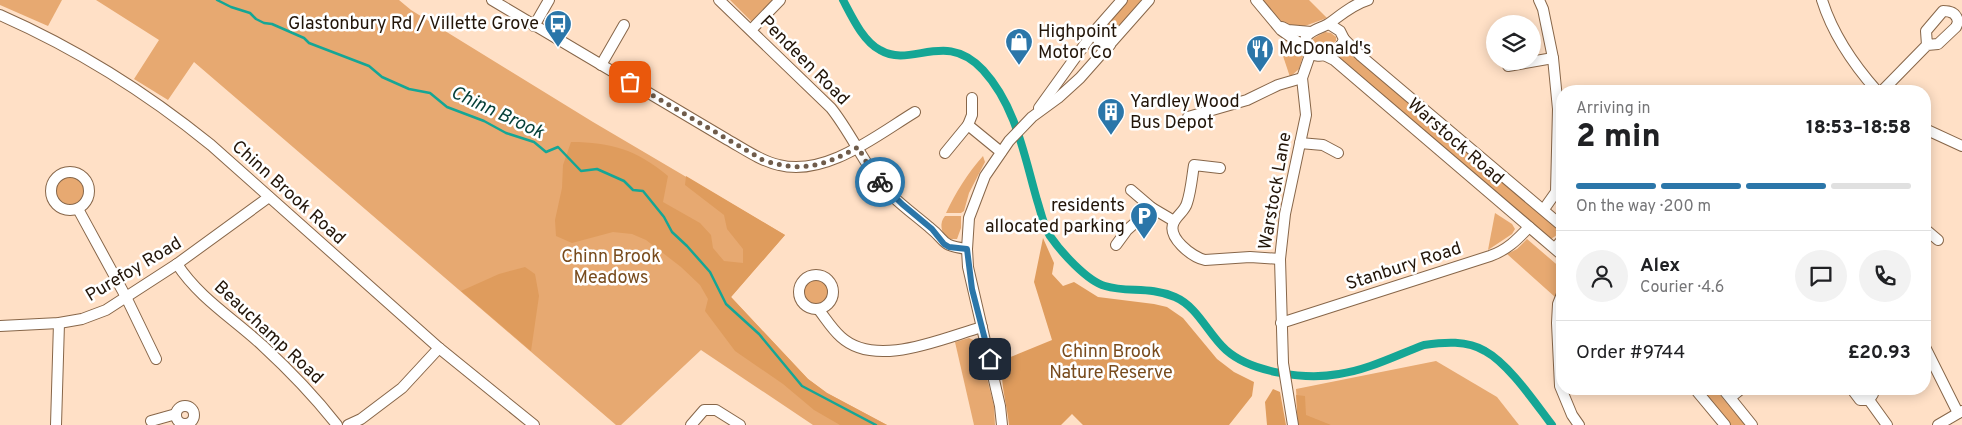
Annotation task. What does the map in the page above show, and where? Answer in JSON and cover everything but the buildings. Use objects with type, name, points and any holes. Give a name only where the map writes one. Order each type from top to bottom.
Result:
[{"type":"street","points":[[492,0],[735,144],[763,160],[779,165],[802,167],[818,165],[833,160],[916,112]]},
{"type":"street","points":[[534,26],[549,0]]},
{"type":"street","name":"Pendeen Road","points":[[719,0],[831,108],[858,147],[873,174],[902,204],[932,229],[944,244],[949,247],[967,249]]},
{"type":"street","points":[[751,30],[780,0]]},
{"type":"street","points":[[1002,425],[1000,406],[972,289],[967,249],[969,218],[985,176],[1001,152],[1034,115],[1093,32],[1122,0]]},
{"type":"street","points":[[1034,115],[1058,98],[1080,78],[1150,0]]},
{"type":"street","points":[[1256,0],[1280,30],[1317,57],[1326,56],[1336,50],[1342,35],[1344,13]]},
{"type":"street","points":[[1307,51],[1306,37],[1311,32],[1329,24],[1344,13],[1368,0]]},
{"type":"street","points":[[1539,0],[1543,9],[1553,58],[1556,89]]},
{"type":"street","points":[[1822,0],[1847,54],[1872,85]]},
{"type":"street","name":"Chinn Brook Road","points":[[0,15],[64,47],[177,118],[439,348],[534,425]]},
{"type":"street","points":[[1274,22],[1288,30],[1311,32]]},
{"type":"street","points":[[1329,24],[1342,35]]},
{"type":"street","points":[[601,65],[624,25]]},
{"type":"street","points":[[1093,32],[1099,40],[1110,45]]},
{"type":"street","name":"Warstock Road","points":[[1342,35],[1361,56],[1556,220]]},
{"type":"street","points":[[1888,85],[1927,45]]},
{"type":"street","name":"Warstock Lane","points":[[1294,425],[1282,363],[1280,259],[1285,214],[1306,115],[1302,78],[1307,51]]},
{"type":"street","name":"Warstock Road","points":[[1326,56],[1334,60],[1529,227],[1556,245]]},
{"type":"street","points":[[1541,60],[1553,58]]},
{"type":"street","points":[[1068,67],[1080,78]]},
{"type":"street","points":[[1188,117],[1247,100],[1278,85],[1302,78]]},
{"type":"street","points":[[945,153],[968,125],[972,115],[972,98]]},
{"type":"street","points":[[968,125],[1001,152]]},
{"type":"street","points":[[1931,132],[1962,146]]},
{"type":"street","points":[[1300,143],[1323,145],[1338,154]]},
{"type":"street","points":[[1220,168],[1194,165],[1187,204],[1174,221],[1172,230],[1176,238],[1186,249],[1198,258],[1205,260],[1250,257],[1280,259]]},
{"type":"street","points":[[1131,190],[1152,208],[1174,221]]},
{"type":"street","name":"Purefoy Road","points":[[0,326],[59,323],[82,319],[106,310],[177,264],[269,197]]},
{"type":"street","points":[[1544,209],[1556,197]]},
{"type":"street","points":[[1116,245],[1127,230],[1152,208]]},
{"type":"street","points":[[78,209],[126,297],[156,359]]},
{"type":"street","name":"Stanbury Road","points":[[1281,323],[1503,252],[1529,227]]},
{"type":"street","name":"Beauchamp Road","points":[[177,264],[189,282],[264,346],[337,425]]},
{"type":"street","points":[[819,310],[842,338],[856,346],[877,351],[903,350],[982,327]]},
{"type":"street","points":[[56,425],[59,323]]},
{"type":"street","points":[[350,425],[402,388],[439,348]]},
{"type":"street","points":[[1931,359],[1960,412],[1938,425]]},
{"type":"street","points":[[1564,395],[1572,415],[1579,425]]},
{"type":"street","points":[[1700,395],[1725,425]]},
{"type":"street","points":[[1733,395],[1731,397],[1752,425]]},
{"type":"street","points":[[1856,395],[1860,400],[1869,400]]},
{"type":"street","points":[[1869,400],[1872,395]]},
{"type":"street","points":[[1869,400],[1887,425]]},
{"type":"street","points":[[151,421],[176,414],[181,407],[190,407],[194,415],[190,424],[181,423],[177,420],[176,414]]},
{"type":"street","points":[[691,425],[704,410],[716,410],[740,425]]},
{"type":"green space","points":[[0,0],[62,0],[48,26],[0,5]]},
{"type":"green space","name":"Chinn Brook Meadows","points":[[96,0],[399,0],[411,10],[593,122],[785,235],[731,297],[808,379],[827,393],[887,425],[813,425],[701,350],[621,425],[616,425],[194,62],[168,100],[134,79],[159,40]]},
{"type":"green space","points":[[730,0],[777,0],[753,23]]},
{"type":"green space","points":[[1128,0],[1142,0],[1110,38],[1103,35],[1101,30]]},
{"type":"green space","points":[[1261,0],[1309,0],[1327,18],[1302,27],[1286,26]]},
{"type":"green space","points":[[1325,32],[1331,33],[1336,37],[1336,41],[1325,48],[1312,49],[1310,43],[1314,38]]},
{"type":"green space","points":[[1345,45],[1556,227],[1556,236],[1551,239],[1335,55]]},
{"type":"green space","points":[[1297,46],[1303,56],[1299,69],[1290,77],[1280,47]]},
{"type":"green space","points":[[571,142],[585,142],[623,149],[657,167],[668,176],[663,202],[700,223],[711,235],[713,248],[724,261],[743,263],[743,249],[727,229],[724,215],[685,185],[686,176],[785,235],[731,297],[808,379],[827,393],[887,425],[840,425],[814,410],[783,384],[735,351],[705,311],[708,299],[700,285],[681,267],[646,240],[632,234],[613,232],[572,243],[556,236],[555,220],[562,188],[563,165]]},
{"type":"green space","points":[[983,156],[985,162],[969,193],[964,211],[961,213],[946,213],[962,183]]},
{"type":"green space","points":[[69,177],[80,181],[84,192],[80,203],[69,207],[58,203],[54,192],[58,181]]},
{"type":"green space","points":[[1495,213],[1512,224],[1515,229],[1512,234],[1488,250]]},
{"type":"green space","points":[[945,216],[961,216],[961,228],[957,239],[947,239],[943,233],[941,225]]},
{"type":"green space","name":"Chinn Brook Nature Reserve","points":[[1043,238],[1054,263],[1052,274],[1063,286],[1074,282],[1098,297],[1167,307],[1183,318],[1217,359],[1234,372],[1254,382],[1252,396],[1229,425],[1083,425],[1072,414],[1061,425],[1009,425],[1003,384],[1003,360],[1052,340],[1034,282]]},
{"type":"green space","points":[[1527,239],[1556,264],[1555,297],[1507,254],[1517,249]]},
{"type":"green space","points":[[525,267],[535,274],[539,296],[531,351],[461,291],[499,274]]},
{"type":"green space","points":[[817,278],[826,282],[830,291],[826,300],[817,304],[808,300],[804,291],[808,282]]},
{"type":"green space","points":[[969,338],[978,342],[994,406],[995,425],[974,425],[955,342]]},
{"type":"green space","points":[[1436,361],[1497,397],[1519,425],[1298,425],[1296,389]]},
{"type":"green space","points":[[1273,389],[1280,392],[1286,425],[1267,425],[1265,402]]},
{"type":"green space","points":[[1296,395],[1305,396],[1306,415],[1331,425],[1298,425]]},
{"type":"green space","points":[[1703,395],[1720,395],[1745,425],[1729,425]]},
{"type":"waterway","name":"Chinn Brook","points":[[217,0],[250,13],[264,23],[272,24],[304,38],[309,43],[369,66],[382,77],[409,89],[430,93],[447,107],[484,121],[506,133],[534,142],[546,152],[558,147],[581,171],[597,169],[624,181],[633,190],[643,191],[664,217],[672,232],[710,272],[726,304],[759,334],[802,386],[876,425]]},
{"type":"waterway","points":[[843,0],[863,35],[880,50],[892,55],[942,51],[955,52],[969,58],[983,70],[1004,99],[1018,132],[1042,218],[1050,236],[1075,265],[1098,283],[1114,288],[1156,292],[1175,297],[1190,307],[1220,344],[1237,358],[1280,373],[1326,376],[1350,372],[1372,366],[1424,345],[1463,343],[1478,347],[1494,357],[1512,374],[1552,425]]},
{"type":"way so far","points":[[630,82],[763,160],[779,165],[789,167],[818,165],[833,160],[858,147],[873,174],[880,182]]},
{"type":"place","name":"Glastonbury Rd / Villette Grove","points":[[558,48]]},
{"type":"place","name":"Highpoint Motor Co","points":[[1019,66]]},
{"type":"place","name":"McDonald's","points":[[1260,73]]},
{"type":"place","name":"Yardley Wood Bus Depot","points":[[1111,136]]},
{"type":"place","name":"residents allocated parking","points":[[1144,240]]},
{"type":"route","points":[[880,182],[902,204],[932,229],[944,244],[949,247],[967,249],[972,289],[990,359]]}]
